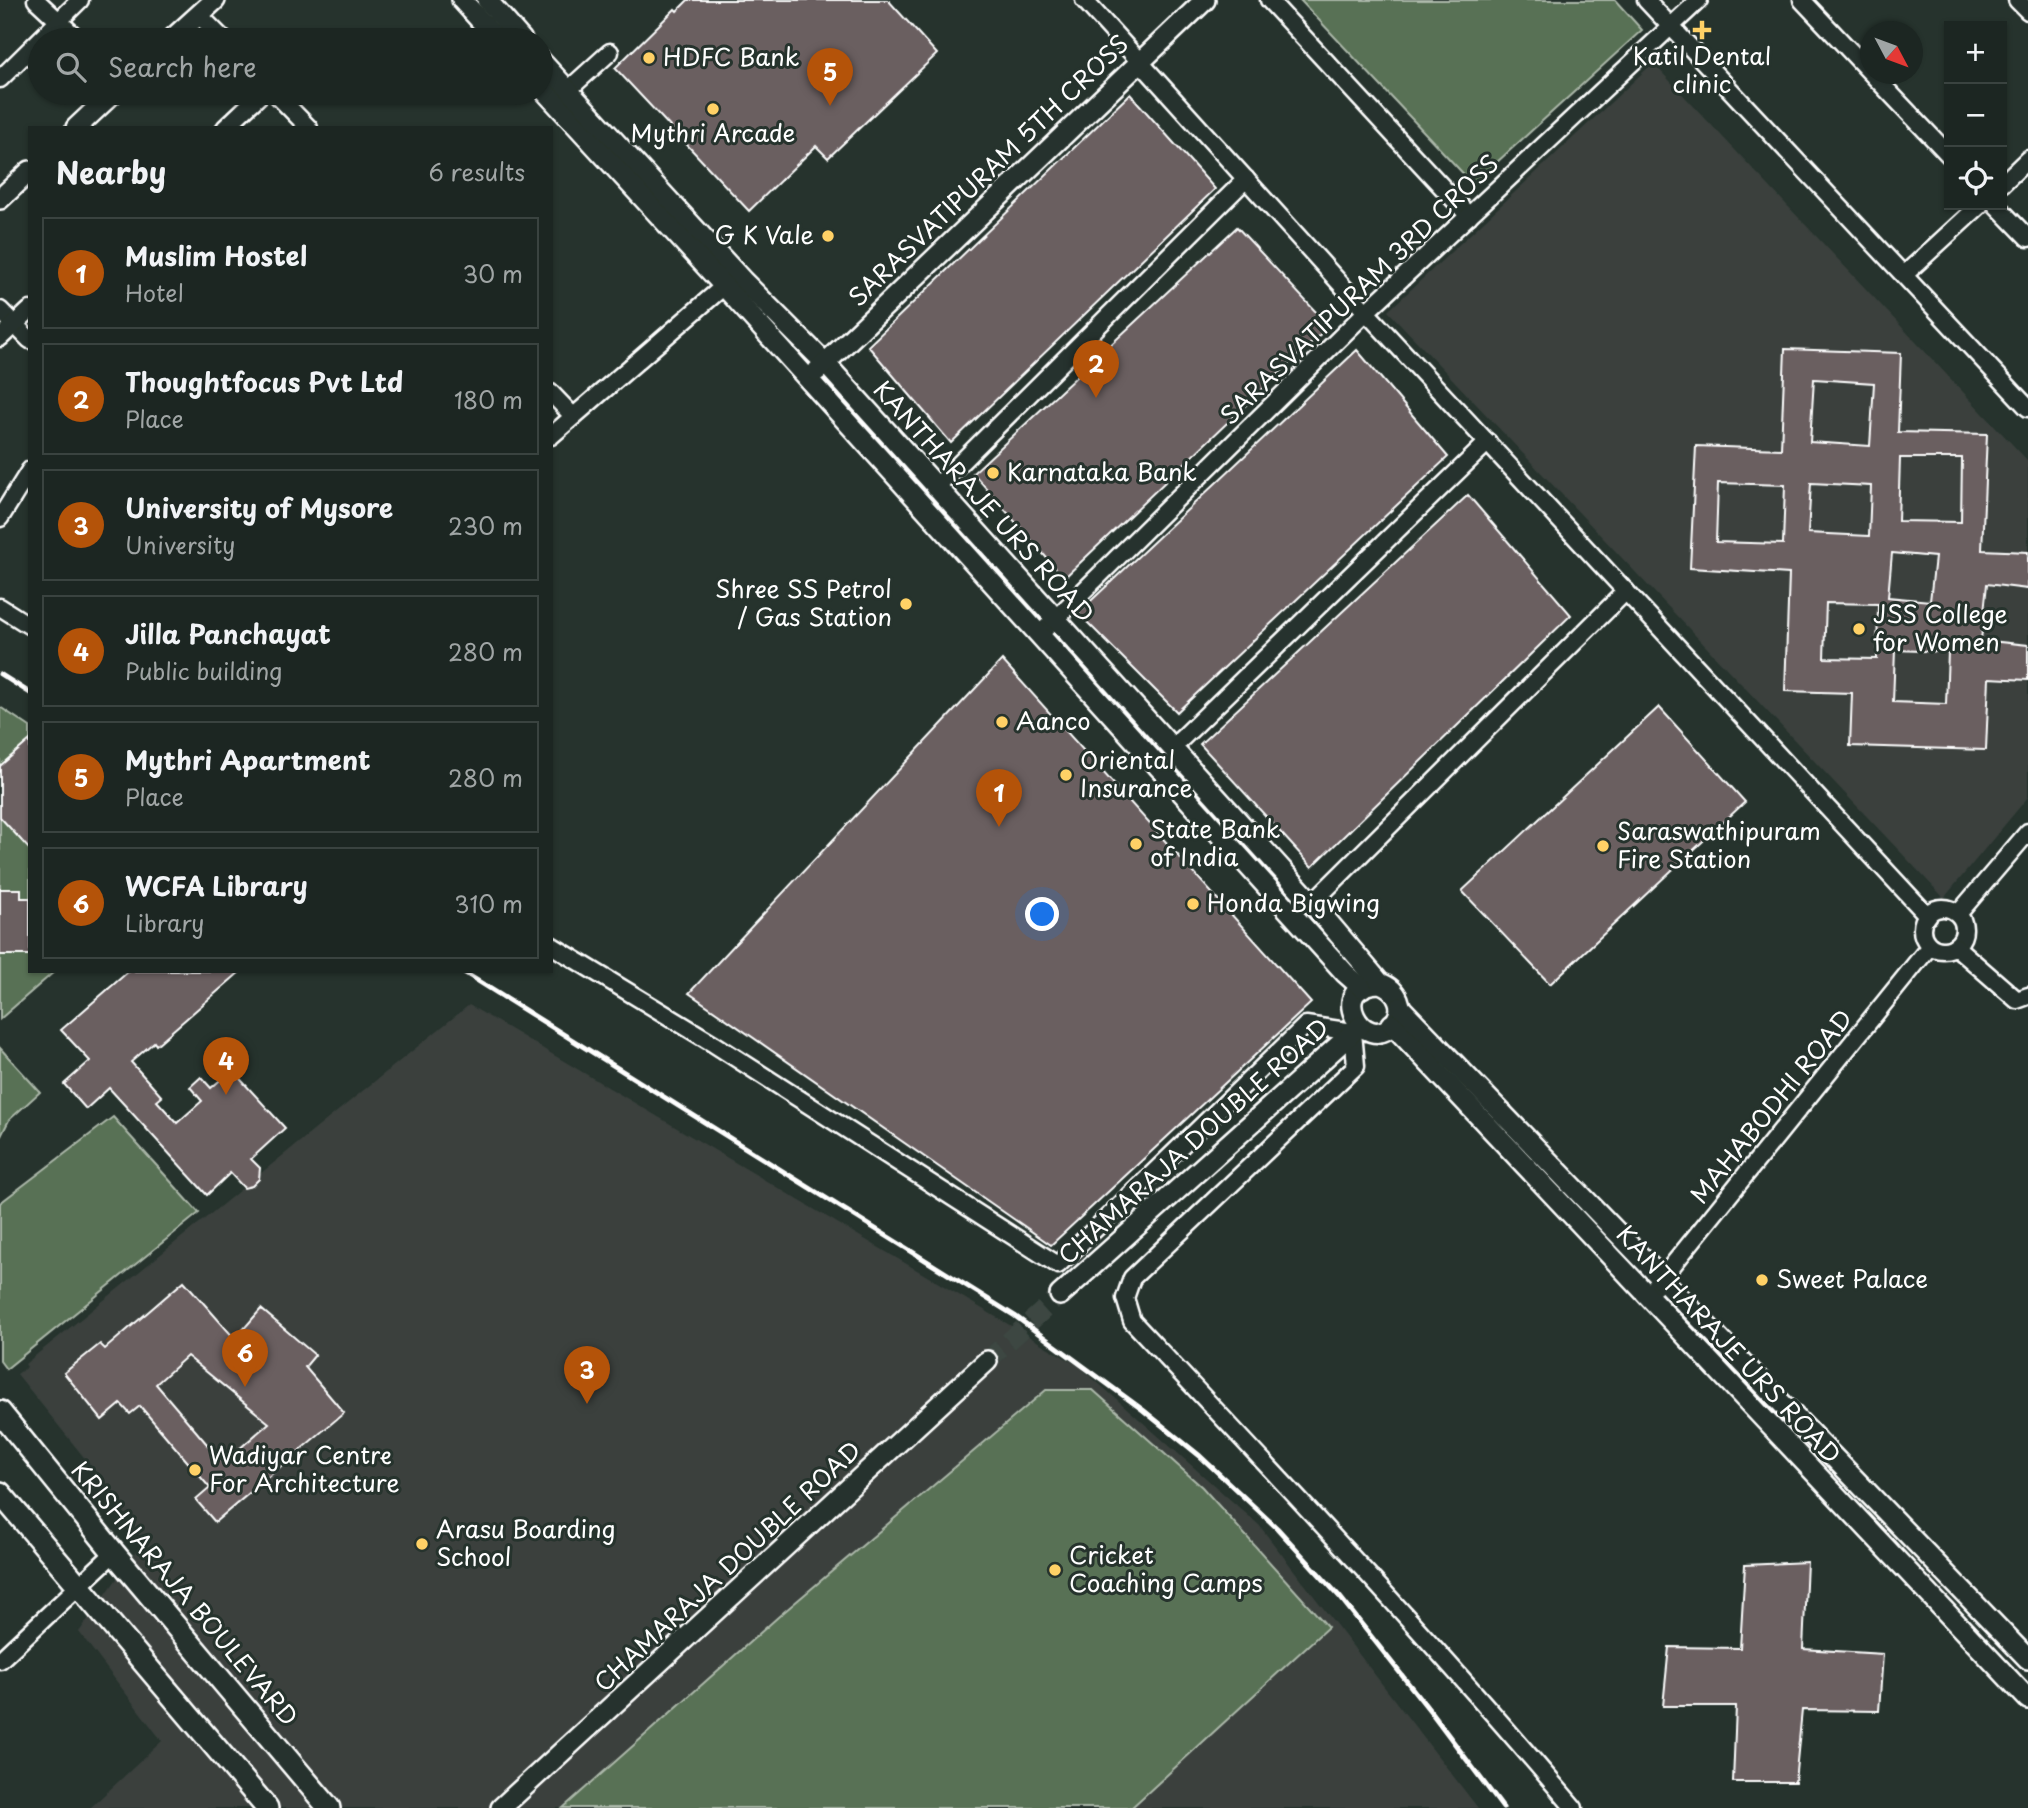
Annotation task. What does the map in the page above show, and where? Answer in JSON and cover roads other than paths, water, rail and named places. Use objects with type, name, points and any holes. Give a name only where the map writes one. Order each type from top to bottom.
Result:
[{"type":"main road","name":"KRISHNARAJA BOULEVARD","points":[[0,1412],[114,1553],[329,1808]]},
{"type":"main road","points":[[0,1493],[268,1808]]},
{"type":"street","points":[[36,0],[66,28]]},
{"type":"street","points":[[50,28],[80,0]]},
{"type":"street","points":[[184,28],[215,0]]},
{"type":"street","points":[[462,0],[487,28]]},
{"type":"street","points":[[487,0],[512,28]]},
{"type":"street","points":[[1084,0],[1366,312],[1927,916]]},
{"type":"street","name":"SARASVATIPURAM 5TH CROSS","points":[[808,379],[1205,0]]},
{"type":"street","points":[[1269,0],[1469,216]]},
{"type":"street","points":[[1646,0],[2028,408]]},
{"type":"street","name":"SARASVATIPURAM 3RD CROSS","points":[[1040,634],[1366,312],[1699,0]]},
{"type":"street","points":[[1802,0],[1860,61]]},
{"type":"street","points":[[2017,0],[2028,11]]},
{"type":"street","points":[[199,15],[212,28]]},
{"type":"street","points":[[0,79],[28,51]]},
{"type":"street","points":[[567,91],[610,52]]},
{"type":"street","name":"KANTHARAJE URS ROAD","points":[[553,75],[743,281],[825,363],[1312,903],[1371,986]]},
{"type":"street","points":[[1881,84],[1944,150]]},
{"type":"street","name":"KANTHARAJE URS ROAD","points":[[553,101],[724,286],[1345,973],[1371,986]]},
{"type":"street","points":[[78,126],[100,105]]},
{"type":"street","points":[[227,126],[249,105]]},
{"type":"street","points":[[287,105],[307,126]]},
{"type":"street","points":[[2007,179],[2028,159]]},
{"type":"street","points":[[0,199],[28,173]]},
{"type":"street","points":[[935,488],[1246,179]]},
{"type":"street","points":[[1904,275],[1974,210]]},
{"type":"street","points":[[2001,210],[2028,238]]},
{"type":"street","points":[[553,434],[724,286]]},
{"type":"street","points":[[0,310],[28,338]]},
{"type":"street","points":[[0,338],[28,312]]},
{"type":"street","points":[[553,395],[573,416]]},
{"type":"street","points":[[1172,748],[1488,442]]},
{"type":"street","points":[[0,518],[28,473]]},
{"type":"street","points":[[1312,903],[1626,591]]},
{"type":"street","points":[[0,607],[28,625]]},
{"type":"street","points":[[1958,914],[2028,832]]},
{"type":"street","points":[[1945,908],[1958,914],[1964,927],[1960,941],[1943,950],[1930,946],[1922,929],[1927,916],[1945,908]]},
{"type":"street","points":[[553,945],[714,1044],[1058,1265],[1306,1026],[1357,1029],[1374,1032],[1382,1031],[1396,1016],[1394,992],[1371,986],[1353,998],[1351,1006],[1357,1029],[1356,1066],[1132,1278],[1125,1298],[1132,1321],[1299,1500],[1574,1808]]},
{"type":"street","name":"MAHABODHI ROAD","points":[[1648,1295],[1930,946]]},
{"type":"street","points":[[1955,946],[2017,1000],[2028,996]]},
{"type":"street","name":"KANTHARAJE URS ROAD","points":[[1396,1016],[1663,1279],[2028,1659]]},
{"type":"street","name":"KANTHARAJE URS ROAD","points":[[1396,1016],[1648,1295],[2028,1699]]},
{"type":"street","name":"CHAMARAJA DOUBLE ROAD","points":[[1060,1295],[1357,1029]]},
{"type":"street","name":"CHAMARAJA DOUBLE ROAD","points":[[501,1808],[987,1362]]},
{"type":"street","points":[[1900,1563],[1919,1545]]},
{"type":"street","points":[[0,1660],[114,1553]]},
{"type":"tunnel","points":[[987,1361],[1060,1295]]},
{"type":"railway","points":[[0,674],[28,692]]},
{"type":"railway","points":[[465,973],[1015,1316],[1143,1410],[1200,1456],[1277,1528],[1340,1597],[1503,1808]]},
{"type":"place","name":"Katil Dental clinic","points":[[1702,30]]},
{"type":"place","name":"HDFC Bank","points":[[649,58]]},
{"type":"place","name":"Mythri Apartment","points":[[830,106]]},
{"type":"place","name":"Mythri Arcade","points":[[713,109]]},
{"type":"place","name":"G K Vale","points":[[828,236]]},
{"type":"place","name":"Thoughtfocus Pvt Ltd","points":[[1096,398]]},
{"type":"place","name":"Karnataka Bank","points":[[993,473]]},
{"type":"place","name":"Shree SS Petrol / Gas Station","points":[[906,604]]},
{"type":"place","name":"JSS College for Women","points":[[1859,629]]},
{"type":"place","name":"Aanco","points":[[1002,722]]},
{"type":"place","name":"Oriental Insurance","points":[[1066,775]]},
{"type":"place","name":"Muslim Hostel","points":[[999,827]]},
{"type":"place","name":"State Bank of India","points":[[1136,844]]},
{"type":"place","name":"Saraswathipuram Fire Station","points":[[1603,846]]},
{"type":"place","name":"Honda Bigwing","points":[[1193,904]]},
{"type":"place","name":"Jilla Panchayat","points":[[226,1095]]},
{"type":"place","name":"Sweet Palace","points":[[1762,1280]]},
{"type":"place","name":"WCFA Library","points":[[245,1387]]},
{"type":"place","name":"University of Mysore","points":[[587,1404]]},
{"type":"place","name":"Wadiyar Centre For Architecture","points":[[195,1470]]},
{"type":"place","name":"Arasu Boarding School","points":[[422,1544]]},
{"type":"place","name":"Cricket Coaching Camps","points":[[1055,1570]]}]
